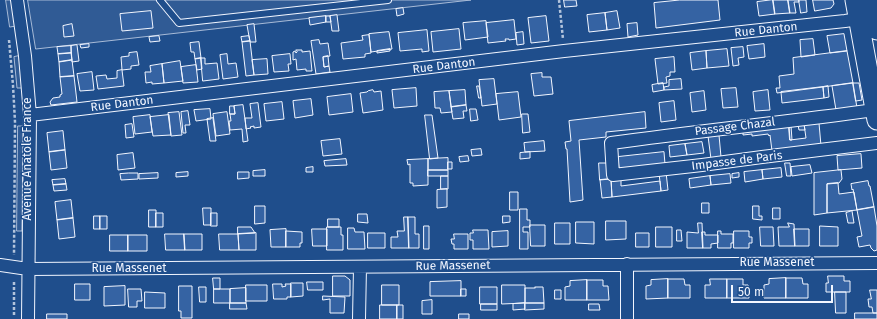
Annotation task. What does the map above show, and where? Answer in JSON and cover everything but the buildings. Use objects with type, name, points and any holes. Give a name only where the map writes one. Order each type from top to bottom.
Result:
[{"type":"main road","points":[[856,0],[876,115]]},
{"type":"main road","points":[[872,0],[877,30]]},
{"type":"street","name":"Avenue Anatole France","points":[[17,0],[25,56],[30,115],[28,319]]},
{"type":"street","name":"Rue Danton","points":[[30,115],[859,19]]},
{"type":"street","name":"Passage Chazal","points":[[612,159],[611,143],[809,119],[876,115]]},
{"type":"street","name":"Impasse de Paris","points":[[612,159],[613,175],[877,143]]},
{"type":"street","name":"Rue Massenet","points":[[0,265],[28,269],[877,263]]},
{"type":"street","points":[[627,264],[627,319]]},
{"type":"street","points":[[359,319],[360,267]]},
{"type":"lane","points":[[160,0],[179,24],[388,0]]},
{"type":"path","points":[[559,0],[564,52]]},
{"type":"path","points":[[8,37],[15,122],[14,319]]},
{"type":"shaded area","points":[[6,0],[12,0],[16,26],[10,27]]},
{"type":"shaded area","points":[[28,0],[471,0],[36,49]]},
{"type":"shaded area","points":[[19,56],[22,88],[17,88],[14,57]]},
{"type":"shaded area","points":[[18,126],[23,126],[22,231],[17,231]]}]
